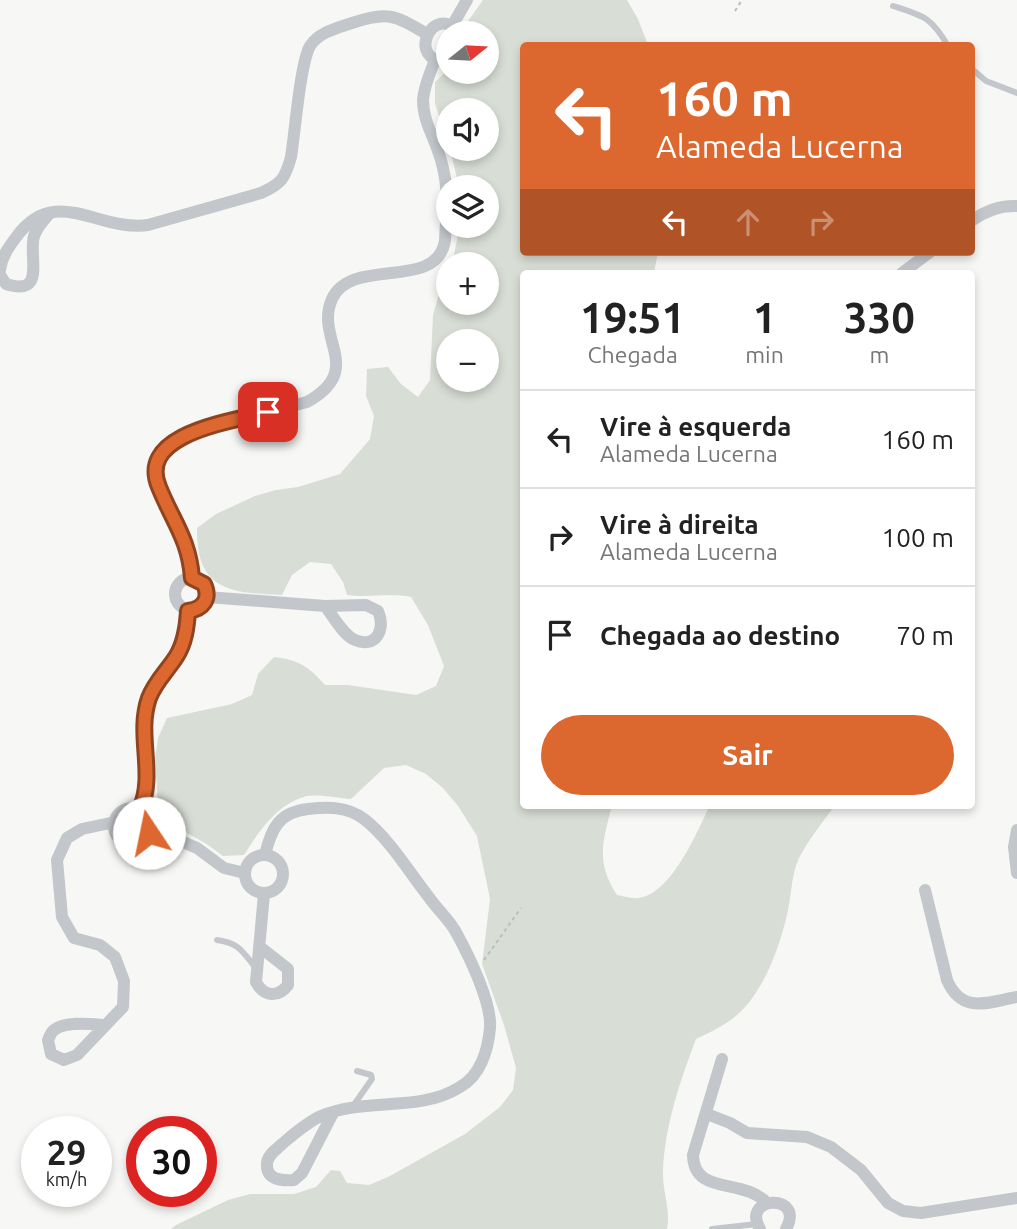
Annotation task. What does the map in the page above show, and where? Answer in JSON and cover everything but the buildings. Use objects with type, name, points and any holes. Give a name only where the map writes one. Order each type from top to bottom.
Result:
[{"type":"street","points":[[459,21],[467,0]]},
{"type":"street","points":[[50,212],[37,228],[33,238],[33,277],[28,285],[18,288],[6,284],[0,272],[2,256],[29,220],[50,212],[72,211],[132,227],[248,197],[278,185],[287,173],[291,157],[305,60],[311,45],[325,32],[376,16],[398,17],[427,34]]},
{"type":"street","points":[[436,26],[427,34],[427,51],[436,57]]},
{"type":"street","points":[[192,578],[190,556],[184,537],[157,484],[159,455],[176,439],[195,431],[307,401],[321,394],[336,372],[329,306],[342,285],[358,277],[419,268],[438,257],[444,246],[448,198],[446,176],[426,120],[423,101],[426,85],[436,68]]},
{"type":"street","points":[[975,218],[1004,205],[1017,206]]},
{"type":"street","points":[[906,270],[925,256]]},
{"type":"street","points":[[192,578],[204,584],[207,597],[204,605],[197,610],[188,611],[176,601],[175,593],[184,579],[192,578]]},
{"type":"street","points":[[207,597],[326,606]]},
{"type":"street","points":[[140,810],[145,799],[147,779],[144,724],[149,698],[183,642],[188,611]]},
{"type":"street","points":[[265,855],[275,827],[291,811],[327,807],[348,810],[364,819],[385,841],[456,931],[475,972],[488,1010],[490,1027],[478,1071],[471,1080],[441,1096],[352,1108],[321,1116],[270,1155],[267,1165],[270,1176],[276,1180],[294,1180],[302,1173],[333,1113]]},
{"type":"street","points":[[124,810],[140,810],[148,817],[150,828],[145,838],[141,842],[130,844],[119,839],[114,828],[115,822],[124,810]]},
{"type":"street","points":[[103,1025],[123,1007],[124,981],[115,957],[100,945],[74,938],[62,918],[57,860],[67,838],[82,830],[115,822]]},
{"type":"street","points":[[150,828],[197,848],[224,868],[245,873]]},
{"type":"street","points":[[1017,830],[1014,847],[1017,873]]},
{"type":"street","points":[[259,855],[265,855],[277,860],[283,872],[281,885],[264,894],[252,889],[245,879],[245,873],[249,862],[259,855]]},
{"type":"street","points":[[925,890],[947,980],[953,991],[963,1000],[976,1004],[1017,997]]},
{"type":"street","points":[[260,947],[288,969],[288,985],[274,995],[263,992],[256,982],[264,894]]},
{"type":"street","points":[[722,1059],[693,1155],[694,1165],[699,1174],[712,1183],[751,1190],[768,1203]]},
{"type":"street","points":[[707,1114],[747,1133],[807,1137],[831,1147],[861,1170],[888,1203],[903,1211],[921,1213],[1017,1198]]},
{"type":"street","points":[[759,1227],[759,1209],[768,1203],[778,1202],[786,1208],[790,1217],[786,1229]]},
{"type":"lane","points":[[893,6],[918,14],[936,25],[946,42]]},
{"type":"lane","points":[[975,71],[986,81],[1017,93]]},
{"type":"lane","points":[[217,940],[232,942],[256,969]]},
{"type":"lane","points":[[352,1108],[372,1079],[371,1074],[357,1071]]},
{"type":"lane","points":[[712,1229],[759,1227]]},
{"type":"path","points":[[735,11],[742,0]]},
{"type":"path","points":[[475,972],[521,908]]},
{"type":"shaded area","points":[[483,0],[627,0],[647,42],[520,42],[520,256],[657,256],[655,270],[520,270],[520,809],[611,809],[603,851],[606,872],[617,895],[639,898],[651,894],[673,873],[691,845],[708,809],[832,809],[799,858],[781,938],[763,981],[737,1015],[696,1039],[679,1087],[664,1153],[667,1229],[171,1229],[228,1200],[250,1194],[294,1194],[316,1187],[331,1170],[340,1171],[347,1183],[369,1185],[465,1134],[500,1107],[513,1090],[516,1068],[482,964],[490,899],[477,836],[458,806],[443,788],[426,774],[406,765],[384,768],[351,799],[307,796],[297,800],[270,819],[244,855],[223,856],[167,822],[158,803],[155,760],[158,738],[167,718],[232,704],[252,695],[258,674],[274,657],[302,665],[325,685],[348,685],[416,695],[436,686],[444,666],[428,625],[411,597],[347,595],[343,582],[331,564],[310,562],[292,575],[282,595],[232,589],[209,576],[202,564],[197,528],[216,514],[255,496],[340,474],[370,439],[374,416],[366,396],[367,369],[388,367],[401,384],[418,397],[430,380],[433,315],[436,304],[436,315],[499,315],[499,252],[455,252],[457,238],[499,238],[499,175],[456,175],[453,161],[499,161],[499,98],[436,98],[436,107],[435,82],[499,84],[499,21],[468,21]]},
{"type":"route","points":[[149,833],[150,822],[140,810],[145,799],[147,779],[144,724],[149,698],[162,673],[176,658],[187,628],[188,611],[197,610],[204,605],[207,597],[204,584],[192,578],[190,556],[184,537],[157,484],[159,455],[176,439],[195,431],[268,412]]}]
